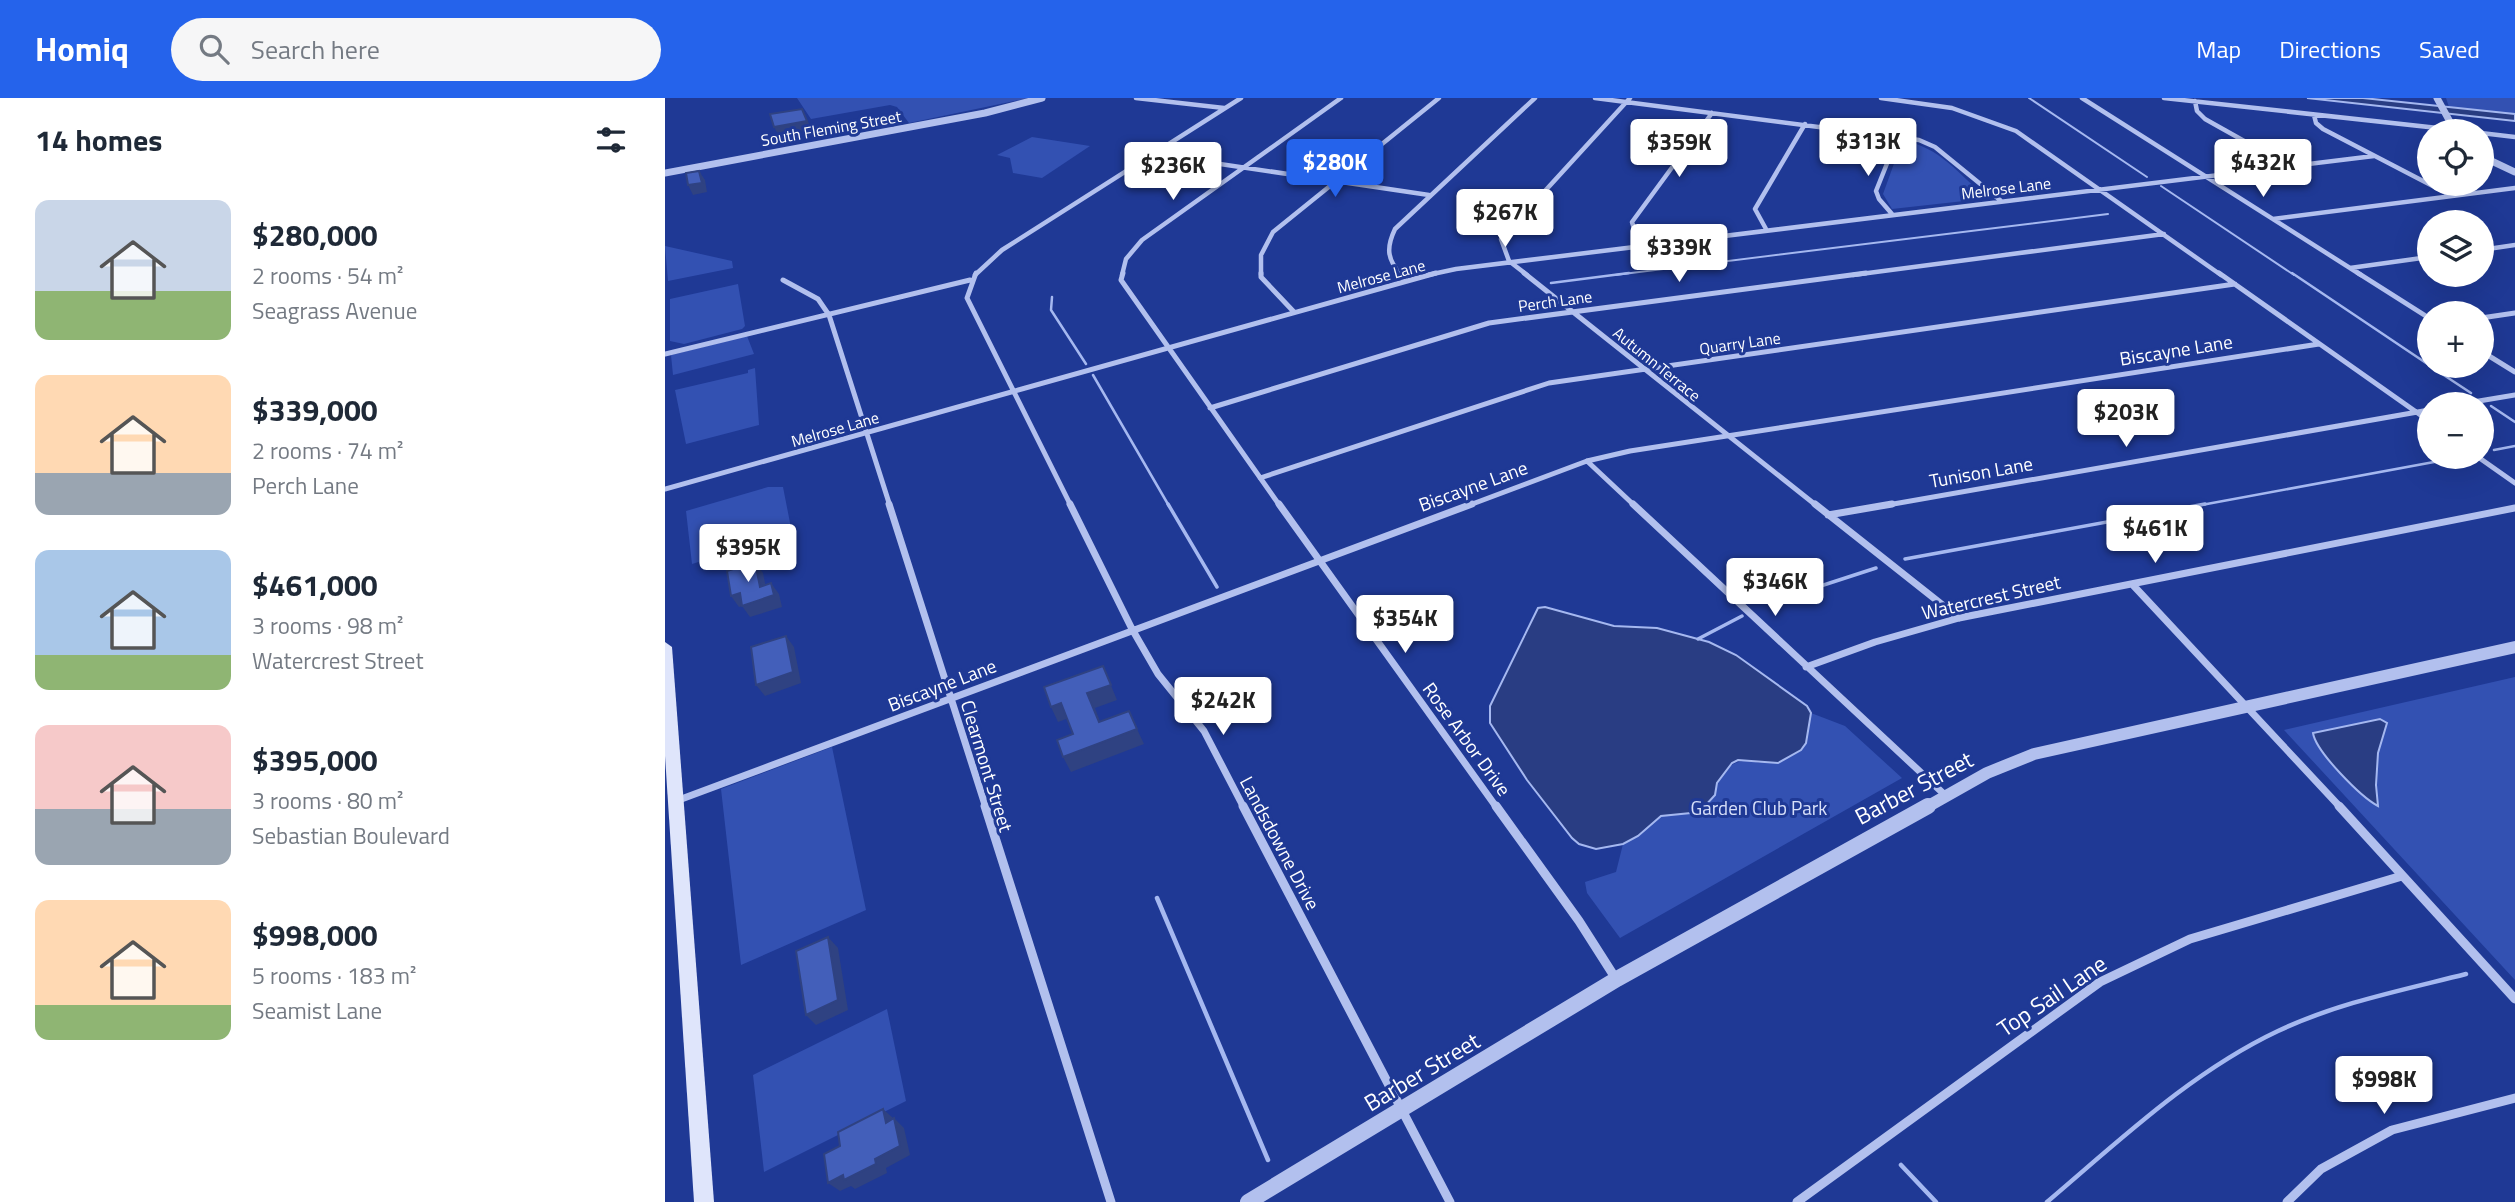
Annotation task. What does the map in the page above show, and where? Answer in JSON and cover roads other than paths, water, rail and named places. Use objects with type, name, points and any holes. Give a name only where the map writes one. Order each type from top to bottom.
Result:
[{"type":"main road","points":[[665,647],[703,1202]]},
{"type":"street","name":"South Fleming Street","points":[[665,173],[985,113],[1042,98]]},
{"type":"street","points":[[1136,98],[1225,108]]},
{"type":"street","points":[[665,354],[970,280],[979,267],[1002,250],[1241,98]]},
{"type":"street","name":"Rose Arbor Drive","points":[[1341,98],[1142,240],[1126,259],[1121,280],[1167,348],[1579,921],[1617,979]]},
{"type":"street","points":[[1294,312],[1261,276],[1261,255],[1273,232],[1439,98]]},
{"type":"street","points":[[1405,281],[1388,260],[1387,244],[1395,229],[1535,98]]},
{"type":"street","points":[[1595,98],[1628,100],[1919,140],[1935,148],[2000,200]]},
{"type":"street","points":[[1881,98],[1952,108],[2016,131],[2417,412]]},
{"type":"street","points":[[2082,98],[2417,310]]},
{"type":"street","points":[[2164,98],[2417,127]]},
{"type":"street","points":[[2437,98],[2449,119]]},
{"type":"street","points":[[1509,261],[1501,239],[1628,100]]},
{"type":"street","points":[[2195,101],[2197,111],[2205,119],[2288,166]]},
{"type":"street","points":[[1639,245],[1632,222],[1712,113]]},
{"type":"street","points":[[2314,115],[2316,123],[2323,130],[2417,178]]},
{"type":"street","points":[[1766,229],[1755,209],[1805,124]]},
{"type":"street","points":[[2494,135],[2515,137]]},
{"type":"street","points":[[1892,214],[1879,200],[1876,191],[1898,136]]},
{"type":"street","points":[[1153,154],[1429,195]]},
{"type":"street","name":"Melrose Lane","points":[[665,489],[1405,281],[1509,261],[2374,156]]},
{"type":"street","points":[[2494,162],[2515,172]]},
{"type":"street","points":[[2494,191],[2515,188]]},
{"type":"street","points":[[2271,219],[2451,196]]},
{"type":"street","name":"Perch Lane","points":[[1210,408],[1489,323],[2164,234]]},
{"type":"street","points":[[2494,248],[2515,245]]},
{"type":"street","points":[[2350,268],[2417,259]]},
{"type":"street","name":"Autumn Terrace","points":[[1509,261],[1959,618]]},
{"type":"street","points":[[783,279],[818,299],[829,314]]},
{"type":"street","name":"Landsdowne Drive","points":[[970,280],[967,298],[1132,629],[1157,674],[1204,732],[1450,1202]]},
{"type":"street","name":"Quarry Lane","points":[[1261,478],[1521,390],[1549,383],[2235,284]]},
{"type":"street","points":[[2494,316],[2515,313]]},
{"type":"street","name":"Clearmont Street","points":[[829,314],[1111,1202]]},
{"type":"street","name":"Biscayne Lane","points":[[676,801],[1587,461],[1630,451],[2319,344]]},
{"type":"street","points":[[2494,359],[2515,372]]},
{"type":"street","points":[[2494,398],[2515,395]]},
{"type":"street","name":"Tunison Lane","points":[[1828,515],[2417,412]]},
{"type":"street","points":[[1587,461],[1945,795]]},
{"type":"street","points":[[2494,468],[2515,483]]},
{"type":"street","name":"Watercrest Street","points":[[1806,667],[1875,642],[1959,618],[2515,508]]},
{"type":"street","points":[[2132,584],[2248,706],[2515,999]]},
{"type":"street","name":"Barber Street","points":[[1248,1202],[1617,979],[1945,795],[2035,754],[2515,647]]},
{"type":"street","name":"Top Sail Lane","points":[[1797,1202],[2100,982],[2190,939],[2402,876]]},
{"type":"street","points":[[2287,1202],[2321,1169],[2392,1130],[2515,1098]]},
{"type":"waterway","points":[[2029,98],[2147,177]]},
{"type":"waterway","points":[[2161,186],[2294,275]]},
{"type":"waterway","points":[[1615,275],[2108,214]]},
{"type":"waterway","points":[[1551,283],[1629,273]]},
{"type":"waterway","points":[[2292,273],[2417,357]]},
{"type":"waterway","points":[[1052,297],[1051,310],[1086,364]]},
{"type":"waterway","points":[[1093,375],[1169,506]]},
{"type":"waterway","points":[[2448,378],[2469,392]]},
{"type":"waterway","points":[[2494,408],[2515,422]]},
{"type":"waterway","points":[[2494,450],[2515,446]]},
{"type":"waterway","points":[[2196,506],[2417,465]]},
{"type":"waterway","points":[[1168,504],[1217,587]]},
{"type":"waterway","points":[[1905,559],[2205,504]]},
{"type":"waterway","points":[[1799,593],[1876,568]]},
{"type":"waterway","points":[[1698,639],[1742,616]]},
{"type":"waterway","points":[[1157,898],[1268,1160]]},
{"type":"waterway","points":[[2047,1202],[2157,1109],[2215,1066],[2246,1048],[2278,1031],[2323,1013],[2466,974]]},
{"type":"waterway","points":[[1901,1165],[1936,1202]]},
{"type":"park label","name":"Garden Club Park","points":[[1759,808]]}]
